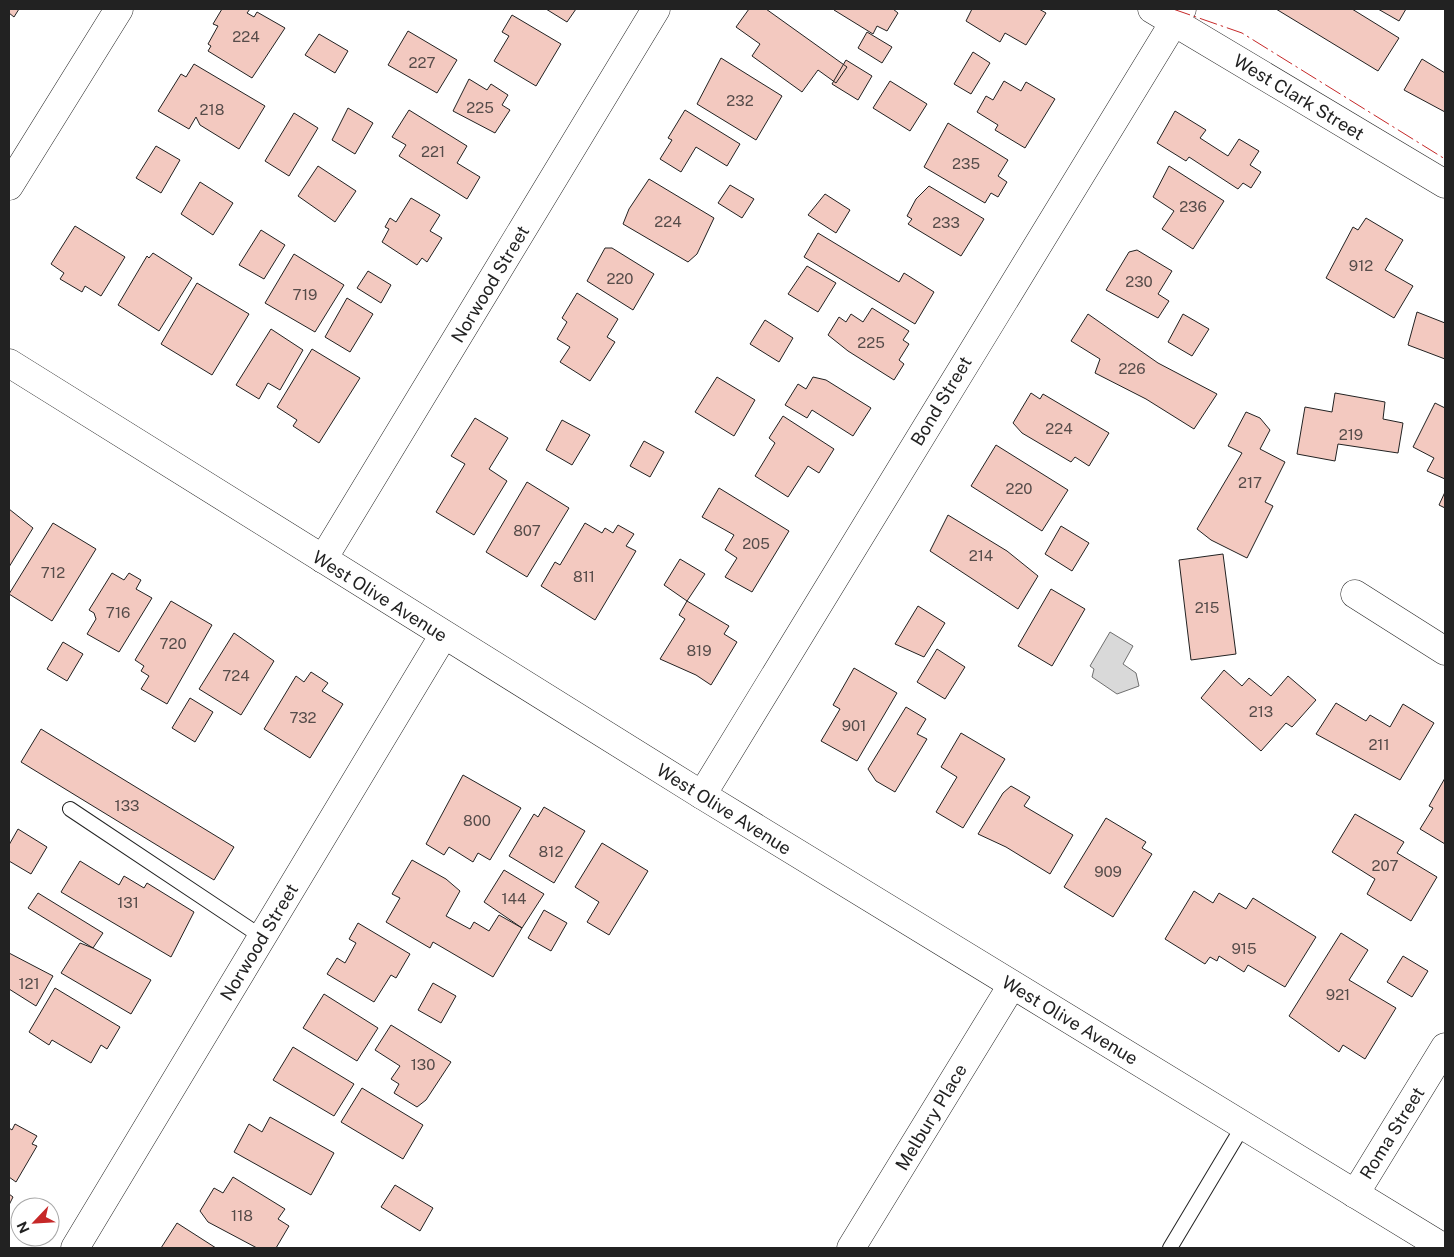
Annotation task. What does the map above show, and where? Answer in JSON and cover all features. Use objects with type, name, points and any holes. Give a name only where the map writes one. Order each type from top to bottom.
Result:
[{"type":"street","points":[[9,186],[120,9]]},
{"type":"street","name":"Norwood Street","points":[[323,559],[656,9]]},
{"type":"street","name":"West Clark Street","points":[[1169,13],[1445,184]]},
{"type":"street","name":"Bond Street","points":[[702,796],[1169,13]]},
{"type":"street","name":"West Olive Avenue","points":[[9,363],[443,636],[702,796],[1444,1248]]},
{"type":"street","points":[[1355,594],[1445,651]]},
{"type":"street","name":"Norwood Street","points":[[75,1248],[443,636]]},
{"type":"street","name":"Melbury Place","points":[[851,1248],[1012,985]]},
{"type":"street","name":"Roma Street","points":[[1355,1194],[1445,1047]]},
{"type":"lane","points":[[70,809],[262,937]]},
{"type":"lane","points":[[1170,1248],[1243,1126]]},
{"type":"shaded area","points":[[1110,632],[1133,646],[1123,664],[1136,673],[1139,686],[1117,694],[1092,677],[1094,669],[1090,666]]},
{"type":"building","points":[[9,9],[19,9],[14,17],[9,13]]},
{"type":"building","points":[[222,9],[250,9],[247,13],[254,17],[257,12],[285,28],[252,78],[208,51],[211,46],[208,44],[218,26],[213,24]]},
{"type":"building","points":[[546,9],[576,9],[567,22]]},
{"type":"building","points":[[749,9],[766,9],[847,67],[836,83],[818,70],[802,92],[752,56],[760,44],[736,27]]},
{"type":"building","points":[[835,9],[893,9],[898,13],[887,31],[877,26],[873,34]]},
{"type":"building","points":[[972,9],[1039,9],[1046,13],[1026,45],[1005,33],[1000,42],[966,21]]},
{"type":"building","points":[[1276,9],[1352,9],[1399,38],[1378,71]]},
{"type":"building","points":[[1378,9],[1406,9],[1399,21]]},
{"type":"building","points":[[512,15],[561,44],[536,86],[494,61],[509,36],[502,32]]},
{"type":"building","points":[[408,31],[457,60],[437,93],[388,65]]},
{"type":"building","points":[[867,32],[892,47],[882,63],[858,48]]},
{"type":"building","points":[[319,34],[348,51],[335,73],[305,55]]},
{"type":"building","points":[[973,52],[990,63],[971,94],[954,84]]},
{"type":"building","points":[[721,58],[782,96],[756,140],[697,104]]},
{"type":"building","points":[[1422,59],[1445,73],[1445,112],[1404,90]]},
{"type":"building","points":[[846,60],[872,76],[858,100],[832,84]]},
{"type":"building","points":[[194,64],[265,106],[239,149],[200,125],[196,117],[189,129],[158,111],[181,74],[186,77]]},
{"type":"building","points":[[469,79],[487,90],[491,84],[508,95],[502,105],[510,110],[495,133],[453,111]]},
{"type":"building","points":[[890,81],[927,104],[910,131],[873,108]]},
{"type":"building","points":[[1004,81],[1021,91],[1026,82],[1055,99],[1025,148],[995,130],[998,125],[977,112],[986,96],[993,100]]},
{"type":"building","points":[[348,108],[373,123],[355,154],[332,140]]},
{"type":"building","points":[[409,110],[467,146],[457,163],[480,177],[467,199],[399,156],[406,145],[392,137]]},
{"type":"building","points":[[685,110],[740,144],[727,166],[696,147],[681,172],[660,159],[672,140],[668,138]]},
{"type":"building","points":[[1175,111],[1206,130],[1200,138],[1228,156],[1239,139],[1259,151],[1250,165],[1261,172],[1251,188],[1243,183],[1238,189],[1189,157],[1186,161],[1157,143]]},
{"type":"building","points":[[294,113],[318,128],[289,176],[265,161]]},
{"type":"building","points":[[948,123],[1008,160],[998,176],[1007,182],[998,197],[991,193],[985,203],[924,167]]},
{"type":"building","points":[[156,146],[180,160],[161,193],[136,178]]},
{"type":"building","points":[[318,166],[356,191],[335,222],[298,196]]},
{"type":"building","points":[[1169,166],[1224,201],[1193,249],[1162,229],[1174,211],[1153,197]]},
{"type":"building","points":[[649,179],[714,218],[697,254],[688,262],[623,224],[629,209]]},
{"type":"building","points":[[200,182],[233,203],[213,235],[181,214]]},
{"type":"building","points":[[730,185],[754,199],[742,218],[718,203]]},
{"type":"building","points":[[929,186],[984,219],[961,256],[908,224],[912,219],[907,216],[916,199]]},
{"type":"building","points":[[825,194],[850,210],[836,233],[808,215]]},
{"type":"building","points":[[411,198],[440,215],[430,231],[442,238],[427,262],[422,258],[417,265],[382,242],[389,229],[385,227],[390,218],[396,222]]},
{"type":"building","points":[[1366,218],[1403,240],[1385,270],[1413,286],[1394,318],[1326,278],[1353,227],[1358,230]]},
{"type":"building","points":[[75,226],[125,257],[101,296],[85,286],[82,292],[60,279],[64,273],[51,264]]},
{"type":"building","points":[[261,230],[285,245],[264,279],[239,265]]},
{"type":"building","points":[[818,233],[899,282],[904,273],[934,292],[915,324],[804,257]]},
{"type":"building","points":[[605,248],[612,248],[654,274],[633,310],[587,281]]},
{"type":"building","points":[[1137,250],[1172,271],[1158,294],[1169,301],[1158,318],[1106,290],[1129,252]]},
{"type":"building","points":[[153,253],[192,278],[159,331],[118,305],[147,256],[149,258]]},
{"type":"building","points":[[294,254],[344,285],[315,332],[265,303]]},
{"type":"building","points":[[807,266],[836,283],[818,312],[788,294]]},
{"type":"building","points":[[368,271],[391,285],[381,303],[357,288]]},
{"type":"building","points":[[197,283],[249,314],[212,375],[161,344]]},
{"type":"building","points":[[577,293],[618,319],[607,337],[615,342],[590,381],[560,362],[570,347],[557,339],[567,322],[562,318]]},
{"type":"building","points":[[347,298],[373,314],[350,352],[325,337]]},
{"type":"building","points":[[872,308],[909,331],[903,340],[909,344],[899,360],[904,364],[894,380],[848,351],[828,335],[839,317],[846,322],[851,314],[863,322]]},
{"type":"building","points":[[1417,312],[1445,323],[1445,359],[1408,345]]},
{"type":"building","points":[[1088,314],[1158,363],[1217,394],[1194,429],[1146,399],[1095,373],[1100,359],[1071,341]]},
{"type":"building","points":[[1183,314],[1209,329],[1192,356],[1168,342]]},
{"type":"building","points":[[765,320],[793,338],[779,362],[750,344]]},
{"type":"building","points":[[271,329],[303,350],[280,390],[268,383],[259,399],[236,385]]},
{"type":"building","points":[[312,349],[360,378],[319,443],[293,426],[297,420],[277,407]]},
{"type":"building","points":[[717,377],[755,400],[734,436],[695,412]]},
{"type":"building","points":[[813,377],[826,380],[871,408],[853,436],[812,410],[807,418],[785,405],[798,384],[806,389]]},
{"type":"building","points":[[1031,393],[1040,399],[1043,394],[1109,433],[1089,466],[1075,457],[1071,462],[1022,433],[1013,423]]},
{"type":"building","points":[[1335,393],[1385,402],[1383,419],[1403,423],[1398,453],[1338,444],[1335,461],[1297,454],[1305,407],[1332,412]]},
{"type":"building","points":[[1435,403],[1445,408],[1445,479],[1427,471],[1434,458],[1413,447]]},
{"type":"building","points":[[1246,412],[1260,418],[1270,430],[1260,449],[1285,462],[1265,502],[1273,506],[1247,558],[1211,540],[1197,529],[1242,453],[1228,446]]},
{"type":"building","points":[[783,416],[834,449],[819,473],[808,466],[788,497],[755,476],[775,443],[769,438]]},
{"type":"building","points":[[475,418],[508,438],[489,469],[507,481],[474,535],[436,512],[465,464],[451,456]]},
{"type":"building","points":[[562,420],[590,435],[572,465],[546,450]]},
{"type":"building","points":[[644,441],[664,452],[650,477],[630,466]]},
{"type":"building","points":[[996,445],[1068,490],[1042,531],[971,486]]},
{"type":"building","points":[[527,482],[569,508],[527,577],[486,552]]},
{"type":"building","points":[[719,488],[789,531],[752,592],[725,577],[737,558],[725,550],[734,535],[702,517]]},
{"type":"building","points":[[1445,492],[1445,508],[1439,505]]},
{"type":"building","points":[[9,509],[33,528],[9,567]]},
{"type":"building","points":[[948,515],[1007,551],[1038,576],[1018,609],[930,551]]},
{"type":"building","points":[[53,523],[96,549],[52,621],[9,594]]},
{"type":"building","points":[[585,523],[602,533],[605,528],[613,533],[618,525],[634,534],[626,546],[636,551],[595,620],[541,586],[555,562],[560,565]]},
{"type":"building","points":[[1061,526],[1089,543],[1072,571],[1045,554]]},
{"type":"building","points":[[1223,554],[1236,654],[1191,660],[1179,560]]},
{"type":"building","points":[[680,559],[705,574],[687,601],[664,585]]},
{"type":"building","points":[[112,573],[124,580],[129,573],[141,580],[136,589],[152,598],[119,652],[87,634],[96,619],[94,613],[89,610]]},
{"type":"building","points":[[1051,589],[1085,609],[1052,666],[1018,646]]},
{"type":"building","points":[[171,601],[212,625],[167,704],[141,689],[149,676],[141,671],[144,666],[135,660]]},
{"type":"building","points":[[687,601],[729,626],[724,634],[737,642],[711,685],[696,675],[660,659],[685,619],[679,615]]},
{"type":"building","points":[[918,606],[945,623],[924,657],[895,644]]},
{"type":"building","points":[[234,633],[274,661],[241,715],[199,689]]},
{"type":"building","points":[[63,642],[83,654],[67,681],[47,669]]},
{"type":"building","points":[[937,649],[965,667],[945,699],[917,682]]},
{"type":"building","points":[[854,668],[897,693],[857,761],[821,741],[840,709],[833,705]]},
{"type":"building","points":[[1224,670],[1242,686],[1249,678],[1271,696],[1288,676],[1316,700],[1292,727],[1286,723],[1261,751],[1201,698]]},
{"type":"building","points":[[311,672],[328,683],[322,691],[343,704],[310,758],[264,729],[296,676],[304,682]]},
{"type":"building","points":[[190,698],[213,712],[195,742],[172,728]]},
{"type":"building","points":[[1336,703],[1366,721],[1370,715],[1390,727],[1403,704],[1434,723],[1400,780],[1316,734]]},
{"type":"building","points":[[906,707],[926,719],[917,734],[927,739],[895,792],[876,781],[868,769]]},
{"type":"building","points":[[41,729],[234,847],[214,880],[21,762]]},
{"type":"building","points":[[961,733],[1005,759],[963,828],[936,812],[957,777],[941,767]]},
{"type":"building","points":[[463,775],[521,808],[490,860],[478,853],[473,862],[449,847],[444,855],[426,844]]},
{"type":"building","points":[[1445,778],[1445,844],[1420,829],[1433,808],[1429,806]]},
{"type":"building","points":[[1011,786],[1030,797],[1024,806],[1073,835],[1050,874],[1006,847],[978,834],[1003,793]]},
{"type":"building","points":[[544,807],[585,831],[554,883],[509,856],[534,814],[538,817]]},
{"type":"building","points":[[1355,814],[1404,842],[1397,853],[1437,877],[1411,921],[1367,894],[1375,879],[1332,852]]},
{"type":"building","points":[[1106,818],[1146,842],[1142,848],[1152,854],[1113,917],[1064,887]]},
{"type":"building","points":[[18,829],[47,847],[31,874],[9,861],[9,845]]},
{"type":"building","points":[[602,843],[648,871],[609,935],[587,922],[599,902],[575,887]]},
{"type":"building","points":[[412,860],[446,879],[460,891],[446,916],[470,929],[474,922],[489,931],[499,915],[522,928],[493,977],[433,942],[430,948],[386,922],[400,898],[392,894]]},
{"type":"building","points":[[80,861],[119,885],[124,876],[144,888],[147,883],[194,912],[171,957],[61,892]]},
{"type":"building","points":[[504,870],[544,894],[522,928],[484,902]]},
{"type":"building","points":[[1194,891],[1213,903],[1219,893],[1246,909],[1253,898],[1316,937],[1285,987],[1248,965],[1244,972],[1219,956],[1217,961],[1210,957],[1205,964],[1165,939]]},
{"type":"building","points":[[38,893],[103,933],[93,948],[28,908]]},
{"type":"building","points":[[544,910],[567,923],[551,951],[528,938]]},
{"type":"building","points":[[358,923],[410,954],[396,978],[391,975],[374,1002],[327,974],[337,958],[345,963],[356,943],[349,939]]},
{"type":"building","points":[[1341,933],[1368,950],[1349,980],[1396,1008],[1365,1059],[1343,1045],[1339,1052],[1289,1016]]},
{"type":"building","points":[[80,943],[93,948],[151,980],[131,1014],[61,973]]},
{"type":"building","points":[[9,953],[53,976],[36,1006],[9,989]]},
{"type":"building","points":[[1403,956],[1428,971],[1412,997],[1387,982]]},
{"type":"building","points":[[433,983],[456,996],[441,1023],[418,1010]]},
{"type":"building","points":[[55,988],[120,1027],[107,1049],[101,1045],[91,1063],[52,1040],[49,1045],[29,1032]]},
{"type":"building","points":[[324,994],[378,1028],[357,1061],[303,1028]]},
{"type":"building","points":[[391,1025],[451,1062],[426,1100],[417,1107],[394,1093],[399,1084],[391,1079],[400,1066],[375,1050]]},
{"type":"building","points":[[293,1047],[354,1084],[334,1116],[273,1080]]},
{"type":"building","points":[[362,1088],[423,1125],[403,1159],[341,1122]]},
{"type":"building","points":[[270,1117],[334,1153],[311,1195],[234,1152],[249,1124],[262,1132]]},
{"type":"building","points":[[15,1124],[37,1136],[32,1144],[37,1146],[16,1182],[9,1177],[9,1128],[12,1130]]},
{"type":"building","points":[[233,1177],[285,1209],[278,1219],[289,1226],[276,1248],[257,1248],[208,1222],[200,1211],[214,1188],[223,1193]]},
{"type":"building","points":[[395,1185],[433,1208],[420,1231],[381,1207]]},
{"type":"building","points":[[177,1223],[216,1248],[161,1248]]},
{"type":"power","points":[[1173,9],[1242,33],[1445,159]]}]
